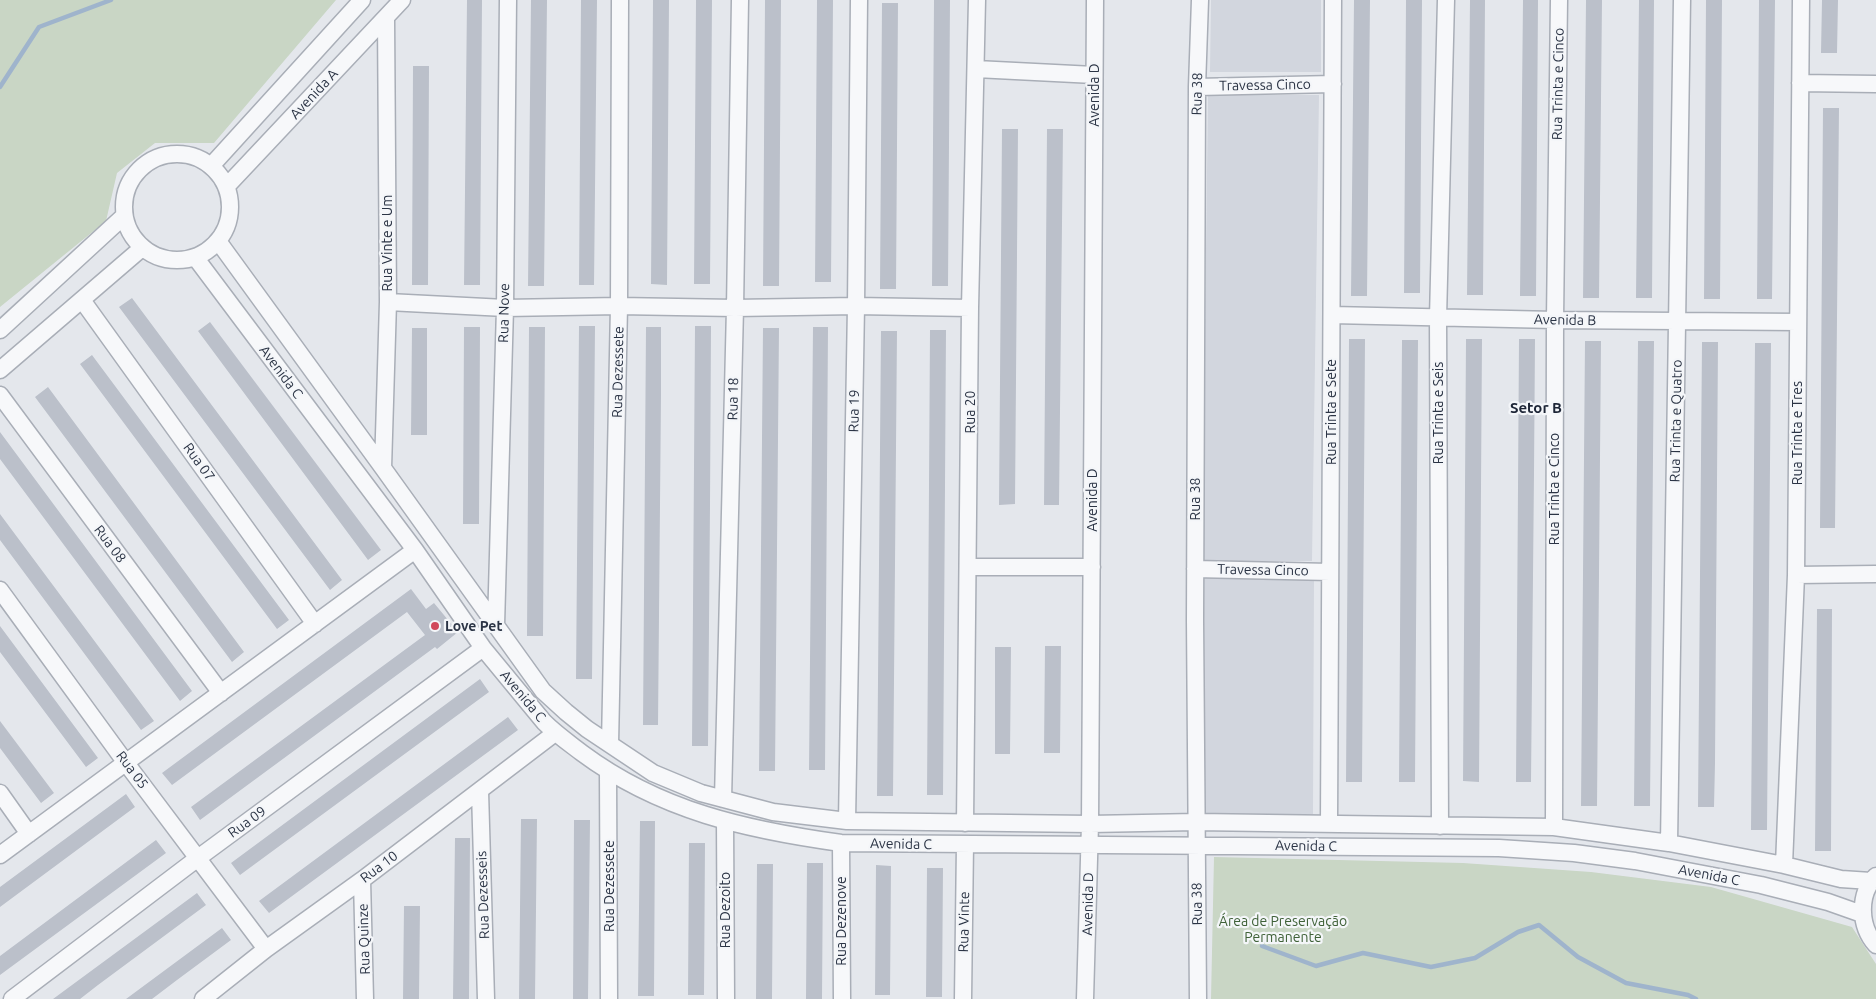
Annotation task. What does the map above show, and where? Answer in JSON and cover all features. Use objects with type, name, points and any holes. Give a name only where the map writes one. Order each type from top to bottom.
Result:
[{"type":"street","name":"Avenida A","points":[[211,166],[362,0]]},
{"type":"street","name":"Avenida A","points":[[226,187],[402,0]]},
{"type":"street","name":"Rua Nove","points":[[496,626],[505,308],[508,0]]},
{"type":"street","name":"Rua Dezessete","points":[[610,744],[619,306],[620,0]]},
{"type":"street","name":"Rua 18","points":[[723,799],[735,308],[740,0]]},
{"type":"street","name":"Rua 19","points":[[847,821],[859,0]]},
{"type":"street","name":"Rua 20","points":[[965,823],[970,308],[976,0]]},
{"type":"street","name":"Avenida D","points":[[1085,999],[1090,824],[1095,0]]},
{"type":"street","name":"Rua 38","points":[[1198,999],[1195,569],[1197,87],[1200,0]]},
{"type":"street","name":"Rua Trinta e Sete","points":[[1329,824],[1333,0]]},
{"type":"street","name":"Rua Trinta e Seis","points":[[1440,826],[1438,318],[1446,0]]},
{"type":"street","name":"Rua Trinta e Cinco","points":[[1554,828],[1555,320],[1559,0]]},
{"type":"street","name":"Rua Trinta e Quatro","points":[[1669,843],[1682,0]]},
{"type":"street","name":"Rua Trinta e Tres","points":[[1784,865],[1796,575],[1801,0]]},
{"type":"street","name":"Rua Vinte e Um","points":[[384,468],[388,302],[386,18]]},
{"type":"street","points":[[976,69],[1094,75]]},
{"type":"street","points":[[1800,83],[1876,84]]},
{"type":"street","name":"Travessa Cinco","points":[[1197,87],[1333,84]]},
{"type":"street","points":[[172,154],[190,155],[211,166],[218,173],[226,187],[230,206],[227,225],[218,241],[207,251],[195,257],[167,260],[154,255],[142,248],[128,228],[124,216],[124,198],[130,182],[141,168],[156,158],[172,154]]},
{"type":"street","points":[[0,330],[124,216]]},
{"type":"street","name":"Avenida C","points":[[195,257],[415,550],[483,648],[510,682],[555,733],[608,773],[675,805],[724,821],[782,835],[841,843],[1499,848],[1574,853],[1635,861],[1761,885],[1828,902],[1862,914],[1864,896],[1873,878],[1841,879],[1784,865],[1669,843],[1554,828],[1196,822],[1090,824],[847,821],[773,812],[701,792],[653,773],[566,712],[544,691],[218,241]]},
{"type":"street","points":[[0,370],[142,248]]},
{"type":"street","name":"Rua 07","points":[[82,300],[315,624]]},
{"type":"street","points":[[388,302],[505,308],[619,306],[970,308]]},
{"type":"street","name":"Avenida B","points":[[1332,315],[1678,322],[1798,322]]},
{"type":"street","name":"Rua 08","points":[[0,395],[221,693]]},
{"type":"street","points":[[0,855],[415,550]]},
{"type":"street","points":[[968,567],[1092,567]]},
{"type":"street","name":"Travessa Cinco","points":[[1195,569],[1330,572]]},
{"type":"street","points":[[1796,575],[1876,574]]},
{"type":"street","name":"Rua 05","points":[[0,590],[126,763],[266,949]]},
{"type":"street","name":"Rua 09","points":[[12,999],[198,858],[483,648]]},
{"type":"street","name":"Rua 10","points":[[203,999],[266,949],[362,880],[555,733]]},
{"type":"street","name":"Rua Dezessete","points":[[608,773],[609,999]]},
{"type":"street","name":"Rua Dezesseis","points":[[480,791],[486,999]]},
{"type":"street","points":[[0,793],[29,834]]},
{"type":"street","name":"Rua Dezoito","points":[[724,821],[726,999]]},
{"type":"street","name":"Rua Dezenove","points":[[841,843],[842,999]]},
{"type":"street","name":"Rua Vinte","points":[[963,999],[966,844]]},
{"type":"street","name":"Rua Quinze","points":[[362,880],[365,999]]},
{"type":"street","points":[[1862,914],[1866,930],[1876,945]]},
{"type":"shaded area","points":[[1211,0],[1321,0],[1321,72],[1210,72]]},
{"type":"shaded area","points":[[1208,95],[1319,95],[1312,561],[1202,561]]},
{"type":"shaded area","points":[[1314,576],[1313,814],[1203,815],[1204,577]]},
{"type":"green space","points":[[0,0],[336,0],[214,143],[155,143],[117,173],[106,221],[0,307]]},
{"type":"green space","name":"Área de Preservação Permanente","points":[[1214,857],[1463,863],[1591,872],[1711,887],[1852,927],[1876,964],[1876,999],[1211,999]]},
{"type":"building","points":[[467,0],[482,0],[480,285],[464,285]]},
{"type":"building","points":[[531,0],[547,0],[544,286],[528,286]]},
{"type":"building","points":[[581,0],[597,0],[594,285],[579,285]]},
{"type":"building","points":[[653,0],[669,0],[667,285],[651,284]]},
{"type":"building","points":[[696,0],[712,0],[710,284],[694,284]]},
{"type":"building","points":[[765,0],[781,0],[779,286],[763,286]]},
{"type":"building","points":[[817,0],[833,0],[831,282],[815,282]]},
{"type":"building","points":[[934,0],[950,0],[948,286],[932,286]]},
{"type":"building","points":[[1354,0],[1370,0],[1367,296],[1351,296]]},
{"type":"building","points":[[1406,0],[1422,0],[1420,293],[1404,293]]},
{"type":"building","points":[[1470,0],[1485,0],[1483,295],[1467,295]]},
{"type":"building","points":[[1523,0],[1538,0],[1536,296],[1520,296]]},
{"type":"building","points":[[1586,0],[1602,0],[1599,298],[1583,298]]},
{"type":"building","points":[[1639,0],[1654,0],[1652,298],[1636,298]]},
{"type":"building","points":[[1706,0],[1722,0],[1720,299],[1704,299]]},
{"type":"building","points":[[1759,0],[1775,0],[1772,299],[1757,299]]},
{"type":"building","points":[[1822,0],[1838,0],[1837,53],[1821,53]]},
{"type":"building","points":[[882,3],[898,3],[896,289],[880,289]]},
{"type":"building","points":[[413,66],[429,66],[428,285],[412,285]]},
{"type":"building","points":[[1823,108],[1839,108],[1835,528],[1820,528]]},
{"type":"building","points":[[1002,129],[1018,129],[1015,504],[999,505]]},
{"type":"building","points":[[1047,129],[1063,129],[1059,505],[1044,505]]},
{"type":"building","points":[[132,298],[342,580],[330,590],[119,307]]},
{"type":"building","points":[[210,322],[381,550],[368,560],[198,331]]},
{"type":"building","points":[[579,326],[595,326],[592,679],[576,679]]},
{"type":"building","points":[[695,326],[711,326],[708,746],[692,746]]},
{"type":"building","points":[[464,327],[480,327],[479,524],[463,524]]},
{"type":"building","points":[[529,327],[545,327],[543,636],[527,636]]},
{"type":"building","points":[[646,327],[661,327],[658,725],[643,725]]},
{"type":"building","points":[[813,327],[828,327],[825,770],[809,770]]},
{"type":"building","points":[[412,328],[427,328],[427,435],[411,435]]},
{"type":"building","points":[[763,328],[779,328],[775,771],[759,771]]},
{"type":"building","points":[[930,330],[946,330],[943,795],[927,795]]},
{"type":"building","points":[[881,331],[897,331],[893,796],[877,796]]},
{"type":"building","points":[[1349,339],[1365,339],[1362,782],[1346,782]]},
{"type":"building","points":[[1466,339],[1482,339],[1479,782],[1463,781]]},
{"type":"building","points":[[1519,339],[1535,339],[1531,782],[1516,782]]},
{"type":"building","points":[[1402,340],[1418,340],[1415,782],[1399,782]]},
{"type":"building","points":[[1585,341],[1601,341],[1597,806],[1581,806]]},
{"type":"building","points":[[1638,341],[1654,341],[1650,806],[1634,806]]},
{"type":"building","points":[[1702,342],[1718,342],[1714,807],[1698,807]]},
{"type":"building","points":[[1755,343],[1771,343],[1767,830],[1751,830]]},
{"type":"building","points":[[92,355],[289,620],[277,629],[80,364]]},
{"type":"building","points":[[48,387],[244,652],[232,662],[35,397]]},
{"type":"building","points":[[0,432],[192,691],[180,701],[0,459]]},
{"type":"building","points":[[0,514],[154,721],[141,730],[0,540]]},
{"type":"building","points":[[411,589],[426,609],[434,603],[458,632],[200,820],[191,807],[425,635],[407,612],[172,785],[162,773]]},
{"type":"building","points":[[1817,609],[1832,609],[1831,851],[1815,851]]},
{"type":"building","points":[[0,626],[98,758],[86,767],[0,652]]},
{"type":"building","points":[[1045,646],[1061,646],[1060,753],[1044,753]]},
{"type":"building","points":[[995,647],[1011,647],[1010,754],[995,754]]},
{"type":"building","points":[[480,679],[489,692],[240,875],[231,863]]},
{"type":"building","points":[[508,717],[518,730],[269,913],[259,901]]},
{"type":"building","points":[[0,721],[54,793],[41,803],[0,748]]},
{"type":"building","points":[[126,794],[135,807],[0,907],[0,887]]},
{"type":"building","points":[[521,819],[537,819],[535,999],[519,999]]},
{"type":"building","points":[[574,820],[590,820],[588,999],[573,999]]},
{"type":"building","points":[[640,821],[655,821],[654,996],[638,996]]},
{"type":"building","points":[[455,838],[470,838],[469,999],[453,999]]},
{"type":"building","points":[[156,840],[166,853],[0,975],[0,956]]},
{"type":"building","points":[[689,843],[705,843],[704,995],[688,995]]},
{"type":"building","points":[[807,863],[823,863],[822,999],[806,999]]},
{"type":"building","points":[[757,864],[773,864],[772,999],[756,999]]},
{"type":"building","points":[[876,865],[891,866],[890,995],[875,995]]},
{"type":"building","points":[[927,868],[943,868],[942,997],[926,997]]},
{"type":"building","points":[[197,893],[206,905],[80,999],[53,999]]},
{"type":"building","points":[[404,906],[420,906],[419,999],[403,999]]},
{"type":"building","points":[[222,928],[231,940],[152,999],[126,999]]},
{"type":"waterway","points":[[0,87],[39,27],[111,0]]},
{"type":"waterway","points":[[1262,946],[1316,966],[1363,953],[1431,967],[1475,958],[1518,932],[1539,925],[1578,957],[1626,983],[1688,995],[1696,999]]},
{"type":"place","name":"Love Pet","points":[[435,626]]},
{"type":"district","name":"Setor B","points":[[1536,408]]}]
